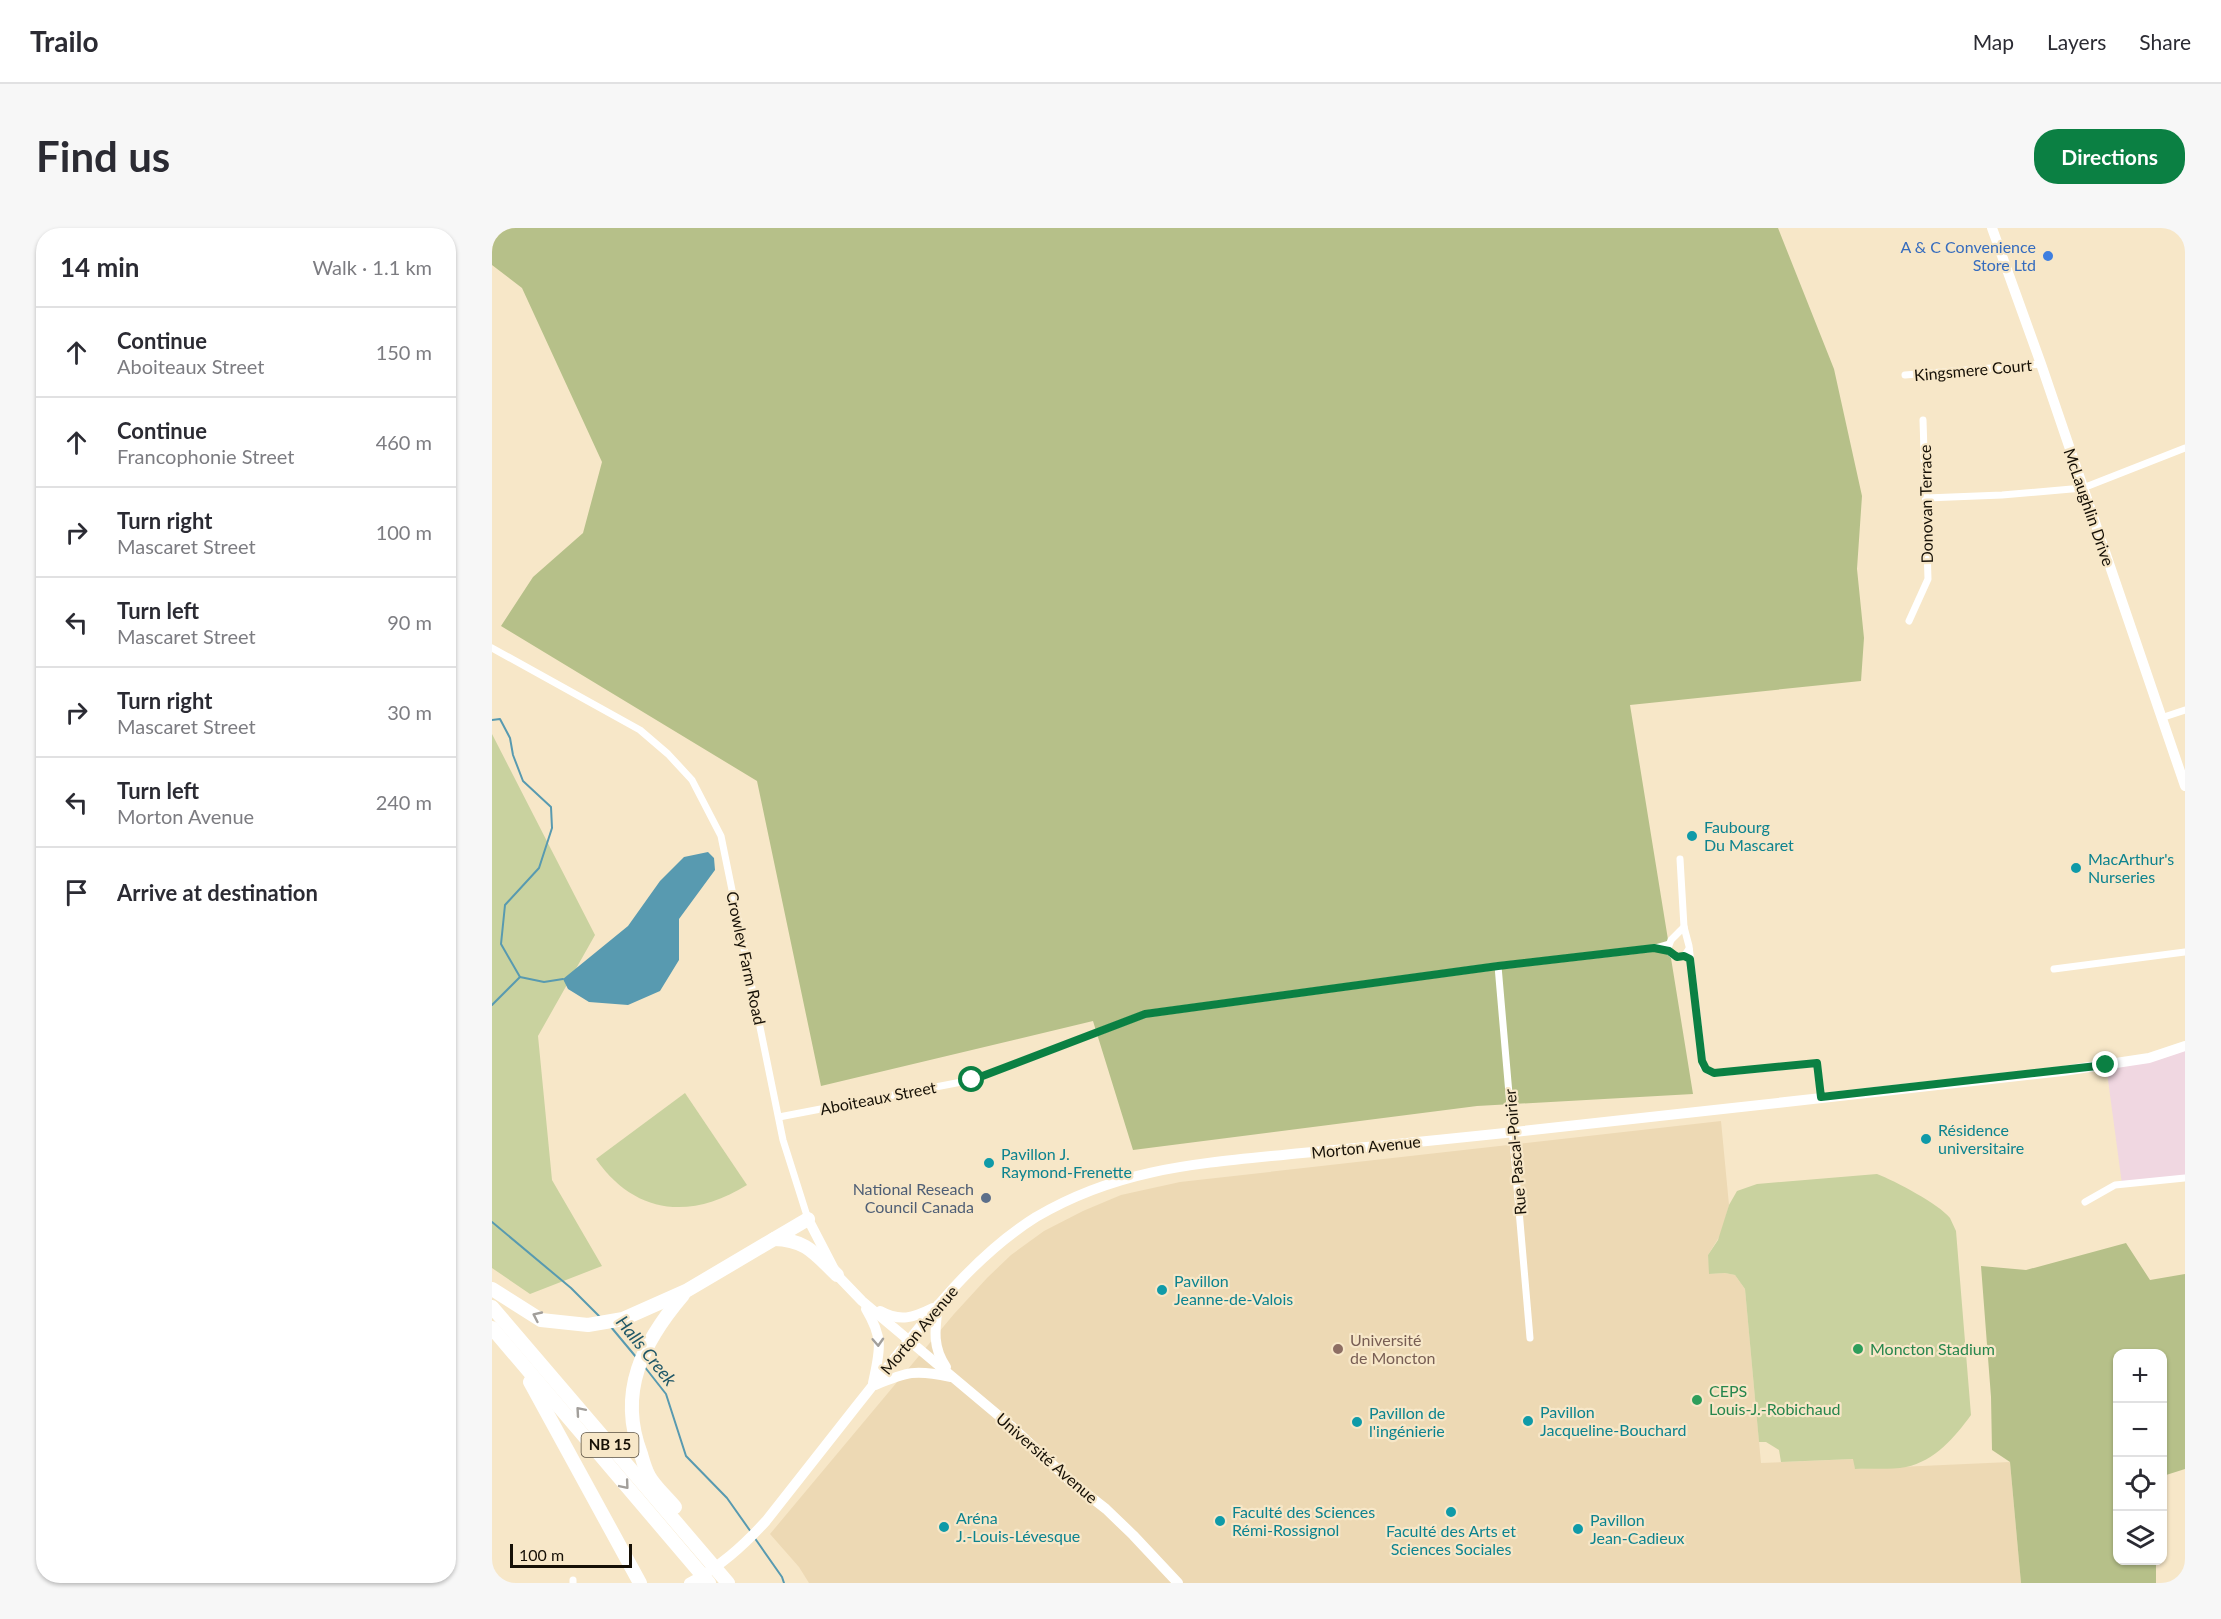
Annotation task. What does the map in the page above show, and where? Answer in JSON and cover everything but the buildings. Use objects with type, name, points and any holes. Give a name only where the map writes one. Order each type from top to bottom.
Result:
[{"type":"highway","points":[[492,1288],[541,1320],[588,1325],[623,1319],[686,1291],[807,1219]]},
{"type":"highway","points":[[774,1239],[791,1239],[806,1246],[837,1275]]},
{"type":"highway","points":[[686,1291],[663,1318],[645,1347],[633,1379],[631,1409],[635,1439],[649,1475],[737,1583]]},
{"type":"highway","name":"NB 15","points":[[492,1307],[728,1583]]},
{"type":"highway","name":"NB 15","points":[[492,1328],[709,1578]]},
{"type":"highway","points":[[492,1337],[531,1383],[640,1583]]},
{"type":"highway","points":[[624,1554],[630,1575],[627,1583]]},
{"type":"street","name":"McLaughlin Drive","points":[[1992,228],[2041,364],[2185,786]]},
{"type":"street","name":"Kingsmere Court","points":[[1905,375],[2041,364]]},
{"type":"street","name":"Donovan Terrace","points":[[1909,621],[1928,579],[1923,420]]},
{"type":"street","points":[[1926,498],[2002,495],[2083,488],[2185,448]]},
{"type":"street","name":"Crowley Farm Road","points":[[492,648],[640,730],[668,754],[692,780],[721,836],[783,1140],[807,1219],[837,1275],[908,1342]]},
{"type":"street","points":[[2161,718],[2185,710]]},
{"type":"street","points":[[1680,860],[1684,927],[1689,943],[1687,958],[1702,1061],[1706,1069],[1718,1073],[1817,1063],[1821,1097]]},
{"type":"street","points":[[1684,927],[1677,936],[1672,938],[1669,947],[1677,957],[1687,958]]},
{"type":"street","points":[[1677,936],[1686,939]]},
{"type":"street","name":"Aboiteaux Street","points":[[778,1116],[972,1080],[1145,1014],[1498,966],[1669,947]]},
{"type":"street","points":[[2054,969],[2185,952]]},
{"type":"street","name":"Rue Pascal-Poirier","points":[[1498,966],[1530,1338]]},
{"type":"street","name":"Morton Avenue","points":[[689,1583],[709,1578],[766,1521],[938,1304],[1003,1239],[1034,1218],[1097,1187],[1139,1174],[1204,1163],[1513,1132],[2106,1065],[2149,1058],[2185,1046]]},
{"type":"street","points":[[2085,1202],[2115,1185],[2185,1178]]},
{"type":"street","points":[[862,1301],[891,1317],[904,1319],[916,1317],[938,1304]]},
{"type":"street","points":[[862,1301],[877,1328],[879,1341],[872,1386],[911,1371],[926,1371],[953,1378]]},
{"type":"street","points":[[938,1304],[935,1347],[953,1378]]},
{"type":"street","name":"Université Avenue","points":[[908,1342],[1011,1426],[1069,1480],[1106,1509],[1134,1535],[1178,1583]]},
{"type":"shaded area","points":[[2185,1046],[2185,1178],[2122,1184],[2106,1065]]},
{"type":"shaded area","name":"Université de Moncton","points":[[1721,1121],[1729,1205],[1721,1234],[1708,1255],[1710,1274],[1735,1275],[1745,1289],[1761,1463],[1854,1459],[1855,1469],[2010,1462],[2021,1583],[809,1583],[799,1567],[770,1534],[954,1314],[987,1278],[1011,1255],[1044,1231],[1083,1211],[1121,1195],[1180,1182]]},
{"type":"green space","points":[[492,228],[1778,228],[1834,369],[1862,496],[1857,569],[1864,638],[1861,681],[1630,705],[1693,1094],[1477,1106],[1133,1150],[1093,1021],[821,1086],[757,781],[501,626],[533,577],[583,533],[602,462],[522,288],[492,265]]},
{"type":"green space","points":[[492,734],[595,935],[538,1036],[552,1180],[602,1266],[530,1294],[492,1268]]},
{"type":"green space","points":[[685,1093],[747,1185],[705,1204],[685,1207],[665,1206],[646,1201],[628,1192],[611,1178],[596,1159]]},
{"type":"green space","name":"Moncton Stadium","points":[[1877,1174],[1905,1187],[1936,1206],[1950,1218],[1956,1231],[1971,1415],[1951,1440],[1935,1454],[1906,1467],[1855,1469],[1853,1459],[1781,1462],[1779,1450],[1766,1442],[1759,1442],[1745,1289],[1735,1275],[1709,1274],[1708,1255],[1718,1240],[1729,1205],[1737,1191],[1757,1184]]},
{"type":"green space","points":[[2126,1243],[2150,1280],[2185,1274],[2185,1469],[2167,1475],[2167,1349],[2113,1349],[2113,1565],[2156,1565],[2156,1583],[2021,1583],[2010,1462],[1992,1450],[1991,1397],[1981,1266],[2026,1270]]},
{"type":"water","points":[[708,852],[714,858],[715,870],[679,919],[679,960],[660,991],[628,1005],[589,1002],[568,989],[563,979],[628,926],[660,881],[684,857]]},
{"type":"waterway","points":[[492,720],[500,719],[510,738],[513,755],[523,781],[551,807],[552,828],[539,868],[505,905],[501,944],[520,977]]},
{"type":"waterway","points":[[520,977],[544,982],[563,979]]},
{"type":"waterway","points":[[492,1005],[520,977]]},
{"type":"waterway","name":"Halls Creek","points":[[492,1222],[571,1288],[600,1317]]},
{"type":"waterway","name":"Halls Creek","points":[[611,1327],[636,1357]]},
{"type":"waterway","name":"Halls Creek","points":[[644,1366],[666,1394],[686,1456],[727,1498],[751,1532]]},
{"type":"waterway","name":"Halls Creek","points":[[754,1537],[784,1583]]},
{"type":"place","name":"A & C Convenience Store Ltd","points":[[2048,256]]},
{"type":"place","name":"Faubourg Du Mascaret","points":[[1692,836]]},
{"type":"place","name":"MacArthur's Nurseries","points":[[2076,868]]},
{"type":"place","name":"Résidence universitaire","points":[[1926,1139]]},
{"type":"place","name":"Pavillon J. Raymond-Frenette","points":[[989,1163]]},
{"type":"place","name":"National Reseach Council Canada","points":[[986,1198]]},
{"type":"place","name":"Pavillon Jeanne-de-Valois","points":[[1162,1290]]},
{"type":"place","name":"Université de Moncton","points":[[1338,1349]]},
{"type":"place","name":"Moncton Stadium","points":[[1858,1349]]},
{"type":"place","name":"CEPS Louis-J.-Robichaud","points":[[1697,1400]]},
{"type":"place","name":"Pavillon Jacqueline-Bouchard","points":[[1528,1421]]},
{"type":"place","name":"Pavillon de l'ingénierie","points":[[1357,1422]]},
{"type":"place","name":"Faculté des Arts et Sciences Sociales","points":[[1451,1512]]},
{"type":"place","name":"Faculté des Sciences Rémi-Rossignol","points":[[1220,1521]]},
{"type":"place","name":"Aréna J.-Louis-Lévesque","points":[[944,1527]]},
{"type":"place","name":"Pavillon Jean-Cadieux","points":[[1578,1529]]},
{"type":"route","points":[[972,1080],[1145,1014],[1498,966],[1654,948],[1669,951],[1677,957],[1684,956],[1690,959],[1702,1061],[1703,1066],[1710,1072],[1817,1063],[1821,1097],[2106,1065]]}]
